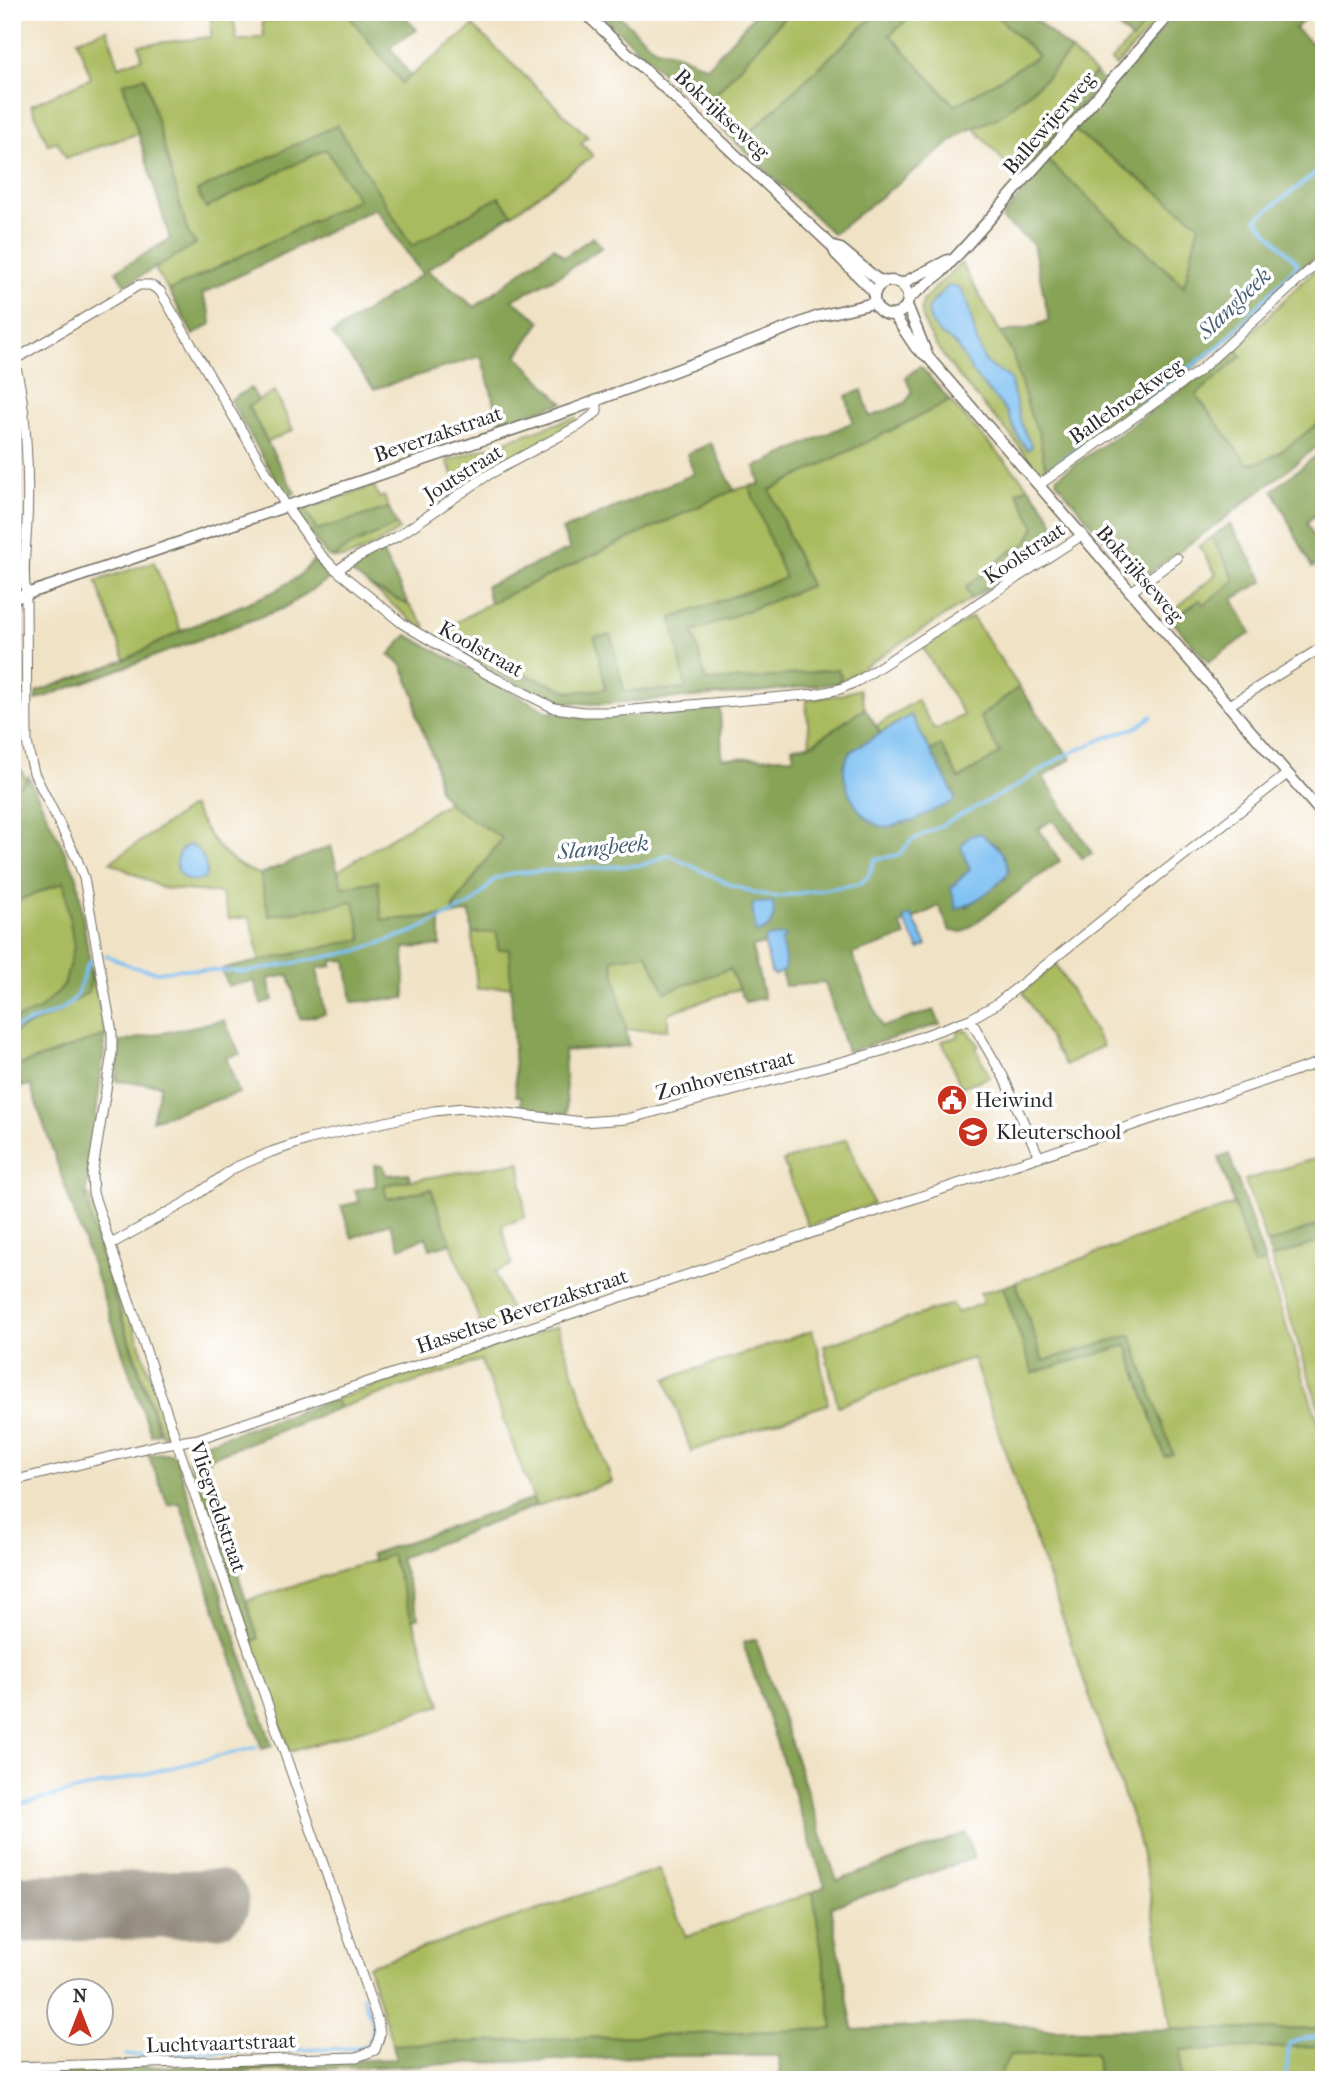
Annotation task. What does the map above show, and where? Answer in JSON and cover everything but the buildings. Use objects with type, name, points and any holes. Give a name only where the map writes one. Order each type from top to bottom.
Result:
[{"type":"street","name":"Bokrijkseweg","points":[[584,12],[832,246],[884,314],[894,316],[916,348],[928,357],[1324,816]]},
{"type":"street","name":"Ballewijerweg","points":[[908,302],[942,272],[1172,12]]},
{"type":"street","name":"Bokrijkseweg","points":[[832,246],[841,249],[877,279],[901,284],[908,292],[908,302],[928,357]]},
{"type":"street","name":"Ballewijerweg","points":[[901,284],[954,257]]},
{"type":"street","name":"Ballebroekweg","points":[[1038,485],[1199,371],[1324,257]]},
{"type":"street","points":[[874,298],[886,282]]},
{"type":"street","name":"Koolstraat","points":[[13,358],[139,285],[150,285],[160,291],[286,506],[319,553],[403,624],[485,673],[554,708],[610,712],[816,694],[840,689],[869,674],[1081,536]]},
{"type":"street","name":"Beverzakstraat","points":[[12,599],[597,400],[819,316],[874,298]]},
{"type":"street","points":[[894,316],[904,310],[908,302]]},
{"type":"street","name":"Vliegveldstraat","points":[[13,358],[25,439],[27,742],[34,773],[78,859],[84,878],[110,1019],[112,1053],[92,1175],[93,1193],[177,1443],[379,2022],[380,2034],[375,2050]]},
{"type":"street","name":"Joutstraat","points":[[338,570],[398,536],[488,475],[580,425],[597,412],[597,400]]},
{"type":"street","points":[[1132,591],[1177,558]]},
{"type":"street","points":[[12,573],[24,571]]},
{"type":"street","points":[[1228,706],[1324,646]]},
{"type":"street","name":"Zonhovenstraat","points":[[111,1244],[188,1201],[234,1168],[310,1139],[434,1111],[463,1108],[583,1122],[627,1119],[882,1051],[970,1019],[995,1005],[1287,774]]},
{"type":"street","points":[[970,1019],[1003,1076],[1039,1157]]},
{"type":"street","name":"Hasseltse Beverzakstraat","points":[[12,1481],[158,1445],[198,1439],[1324,1061]]},
{"type":"street","name":"Luchtvaartstraat","points":[[12,2067],[358,2057],[375,2050]]},
{"type":"street","points":[[24,2067],[24,2080]]},
{"type":"green space","points":[[346,12],[402,83],[473,26],[588,137],[581,143],[593,156],[512,214],[499,197],[412,246],[337,126],[197,191],[207,207],[326,149],[358,199],[169,291],[155,269],[195,244],[123,84],[139,133],[66,158],[57,141],[48,145],[31,105],[91,78],[77,40],[107,29],[119,66],[142,58],[139,45],[211,37],[211,17],[233,16],[237,41],[264,37],[262,21]]},
{"type":"green space","points":[[346,12],[401,12],[417,30],[390,47],[411,76],[402,83]]},
{"type":"green space","points":[[598,12],[615,12],[654,48],[680,55],[707,67],[757,12],[789,12],[708,102],[744,138],[878,12],[915,12],[890,35],[955,106],[1038,56],[993,12],[1027,12],[1071,51],[1045,79],[999,117],[964,132],[833,234]]},
{"type":"green space","points":[[789,12],[878,12],[744,138],[708,103]]},
{"type":"green space","points":[[915,12],[993,12],[1038,56],[955,106],[890,35]]},
{"type":"green space","points":[[1102,12],[1156,12],[1132,40]]},
{"type":"green space","points":[[1156,12],[1165,12],[1116,66],[1111,61]]},
{"type":"green space","points":[[1178,12],[1311,12],[1295,29],[1319,49],[1324,44],[1324,199],[1318,201],[1316,213],[1324,215],[1324,250],[1292,276],[1234,335],[1090,444],[1046,471],[1039,433],[1031,417],[1012,352],[1001,333],[1036,326],[1049,320],[1033,244],[1002,219],[1047,160],[1184,286],[1199,224],[1073,129]]},
{"type":"green space","points":[[1071,51],[1095,73],[1018,165],[1025,172],[1019,179],[974,128],[1027,95]]},
{"type":"green space","points":[[1095,73],[1103,81],[1025,172],[1018,166]]},
{"type":"green space","points":[[145,77],[188,233],[196,244],[125,285],[116,271],[170,239],[123,83]]},
{"type":"green space","points":[[337,125],[412,246],[499,197],[512,214],[427,270],[475,307],[554,247],[564,257],[593,237],[602,247],[562,274],[512,300],[541,321],[517,356],[563,403],[500,422],[481,356],[374,389],[332,334],[422,274],[375,208],[202,294],[210,312],[211,324],[193,335],[169,291],[358,199],[326,149],[206,208],[197,191]]},
{"type":"green space","points":[[1073,129],[1200,224],[1184,287],[1047,160]]},
{"type":"green space","points":[[961,263],[1012,352],[1031,417],[1039,433],[1046,471],[1039,472],[1035,468],[954,370],[927,329],[922,312],[924,299]]},
{"type":"green space","points":[[1324,263],[1324,419],[1276,455],[1255,464],[1247,464],[1196,395],[1241,356],[1235,349]]},
{"type":"green space","points":[[1235,349],[1242,356],[1196,395],[1247,463],[1265,460],[1276,454],[1324,419],[1324,441],[1224,519],[1138,581],[1056,481],[1057,477]]},
{"type":"green space","points":[[920,366],[950,401],[770,490],[810,586],[693,632],[706,681],[763,678],[838,669],[841,676],[838,683],[749,693],[597,704],[555,702],[500,676],[438,639],[443,634],[529,676],[571,692],[606,689],[595,637],[611,635],[624,691],[686,689],[672,618],[785,578],[749,486],[760,484],[755,467],[853,422],[846,396],[862,390],[870,417],[905,403],[912,393],[906,377]]},
{"type":"green space","points":[[251,388],[258,400],[248,407],[295,493],[286,497],[230,400]]},
{"type":"green space","points":[[275,391],[293,430],[268,442],[248,406]]},
{"type":"green space","points":[[950,401],[1029,487],[1017,492],[1035,527],[1026,544],[1011,551],[966,587],[971,599],[838,683],[841,676],[706,681],[693,632],[810,586],[770,490]]},
{"type":"green space","points":[[576,418],[577,422],[460,488],[447,461]]},
{"type":"green space","points":[[711,443],[734,490],[490,603],[486,586],[570,549],[562,530],[694,474],[687,454]]},
{"type":"green space","points":[[1324,449],[1324,515],[1315,515],[1307,522],[1323,560],[1312,568],[1273,490]]},
{"type":"green space","points":[[374,486],[379,498],[384,496],[389,508],[317,530],[305,509]]},
{"type":"green space","points":[[749,486],[785,578],[672,618],[687,689],[624,691],[595,637],[607,690],[571,692],[529,676],[443,634],[457,622],[490,603],[734,490]]},
{"type":"green space","points":[[1029,487],[1053,522],[1055,538],[1052,546],[971,599],[966,587],[1011,551],[1026,544],[1035,527],[1017,492]]},
{"type":"green space","points":[[389,508],[397,525],[350,546],[332,558],[327,556],[294,512],[305,509],[317,530]]},
{"type":"green space","points":[[1230,524],[1264,581],[1233,599],[1251,633],[1208,662],[1171,620],[1200,600],[1204,605],[1235,580],[1212,537]]},
{"type":"green space","points":[[397,525],[399,530],[367,550],[332,558],[350,546]]},
{"type":"green space","points":[[1212,537],[1236,580],[1204,605],[1200,600],[1171,620],[1167,616],[1216,574],[1199,546]]},
{"type":"green space","points":[[381,550],[409,605],[371,587],[352,573],[353,565]]},
{"type":"green space","points":[[314,560],[330,578],[284,608],[36,700],[36,692],[125,660],[181,631],[273,592],[299,576]]},
{"type":"green space","points":[[154,562],[181,631],[125,660],[96,581]]},
{"type":"green space","points":[[371,587],[409,605],[426,626],[422,629]]},
{"type":"green space","points":[[12,609],[21,617],[21,710],[12,713]]},
{"type":"green space","points":[[972,617],[1019,687],[980,717],[1000,753],[958,779],[941,746],[930,751],[911,716],[880,733],[876,726],[917,700],[935,730],[964,715],[923,648]]},
{"type":"green space","points":[[407,635],[546,711],[588,719],[720,709],[722,758],[794,757],[792,747],[813,744],[865,708],[880,733],[850,752],[955,796],[930,751],[941,745],[959,779],[1000,753],[980,717],[1019,687],[1071,759],[1043,777],[1092,853],[1082,858],[1052,820],[1039,829],[1060,861],[963,932],[950,931],[939,906],[900,925],[906,936],[852,954],[882,1027],[934,1010],[940,1024],[847,1052],[825,983],[785,986],[775,942],[752,947],[764,998],[745,1002],[730,969],[665,992],[647,954],[612,959],[629,1046],[564,1051],[567,1114],[521,1110],[521,1096],[516,1096],[509,949],[498,950],[497,932],[472,933],[470,912],[454,915],[453,908],[502,838],[451,806],[439,790],[434,760],[417,716],[415,697],[402,665],[389,655]],"holes":[[[987,841],[997,846],[1006,877],[967,907],[958,883]]]},
{"type":"green space","points":[[859,689],[865,708],[810,745],[806,700]]},
{"type":"green space","points":[[12,753],[26,780],[12,791]]},
{"type":"green space","points":[[28,776],[77,877],[91,982],[88,992],[59,1012],[12,1033],[12,1020],[39,1010],[64,986],[74,947],[64,882],[12,903],[12,791],[26,781]]},
{"type":"green space","points":[[448,802],[502,838],[453,907],[454,915],[382,920],[342,888],[338,871]]},
{"type":"green space","points":[[192,806],[211,838],[227,856],[260,874],[269,916],[354,902],[362,939],[260,961],[250,917],[229,919],[221,893],[162,888],[110,862]]},
{"type":"green space","points":[[331,846],[342,887],[378,881],[382,920],[440,917],[440,946],[404,948],[405,998],[352,1002],[346,960],[332,961],[332,966],[317,968],[325,1014],[300,1019],[289,975],[268,979],[273,1000],[261,1004],[254,981],[228,986],[222,969],[362,939],[354,902],[269,916],[260,874]]},
{"type":"green space","points":[[64,882],[74,947],[64,986],[39,1011],[12,1020],[12,903]]},
{"type":"green space","points":[[497,931],[509,949],[512,986],[477,989],[472,933]]},
{"type":"green space","points":[[647,953],[730,969],[739,989],[668,1013],[668,1030],[626,1030],[611,959]]},
{"type":"green space","points":[[90,964],[106,1035],[12,1068],[12,1033],[59,1012],[91,982]]},
{"type":"green space","points":[[1056,964],[1103,1046],[1065,1065],[1023,992]]},
{"type":"green space","points":[[224,1020],[240,1054],[226,1057],[239,1093],[152,1120],[161,1085],[116,1081],[120,1042]]},
{"type":"green space","points":[[958,1030],[968,1031],[979,1045],[976,1048],[990,1077],[961,1087],[942,1041],[958,1037]]},
{"type":"green space","points":[[106,1035],[86,1194],[93,1231],[159,1433],[151,1435],[30,1085],[12,1089],[12,1068]]},
{"type":"green space","points":[[847,1139],[873,1204],[808,1226],[783,1161]]},
{"type":"green space","points":[[1324,1142],[1324,1223],[1267,1244],[1245,1180],[1317,1158]]},
{"type":"green space","points":[[1229,1154],[1265,1262],[1254,1265],[1219,1158]]},
{"type":"green space","points":[[520,1162],[525,1217],[502,1226],[512,1265],[495,1272],[515,1324],[485,1336],[431,1189],[387,1199],[383,1185]]},
{"type":"green space","points":[[374,1165],[383,1165],[386,1175],[409,1173],[410,1180],[384,1185],[387,1199],[431,1189],[451,1243],[430,1249],[426,1237],[400,1248],[390,1223],[352,1238],[341,1206],[359,1202],[355,1190],[376,1186]]},
{"type":"green space","points":[[86,1194],[90,1196],[161,1408],[166,1425],[165,1435],[162,1436],[93,1231]]},
{"type":"green space","points":[[1234,1204],[1254,1265],[1265,1262],[1324,1440],[1324,2029],[1171,2029],[1149,1885],[1136,1831],[973,1358],[838,1406],[824,1346],[952,1304],[957,1313],[983,1303],[980,1293],[1003,1287],[1033,1373],[1127,1345],[1165,1456],[1131,1336],[1043,1361],[1016,1282]]},
{"type":"green space","points":[[1324,1223],[1324,1240],[1271,1258],[1267,1244]]},
{"type":"green space","points":[[1324,1240],[1324,1424],[1271,1258]]},
{"type":"green space","points":[[1016,1282],[1043,1361],[1131,1335],[1173,1454],[1165,1457],[1127,1345],[1033,1373],[1003,1287]]},
{"type":"green space","points":[[557,1326],[612,1482],[536,1506],[481,1360],[339,1408],[336,1399]]},
{"type":"green space","points":[[812,1331],[818,1348],[828,1404],[691,1451],[666,1379]]},
{"type":"green space","points":[[336,1399],[339,1408],[212,1457],[205,1467],[258,1639],[252,1641],[189,1462],[190,1452],[195,1446]]},
{"type":"green space","points":[[171,1453],[176,1459],[272,1746],[262,1749],[180,1503],[168,1505],[148,1454]]},
{"type":"green space","points":[[533,1499],[536,1506],[400,1558],[419,1617],[412,1619],[391,1555],[374,1561],[371,1554]]},
{"type":"green space","points":[[391,1555],[441,1705],[290,1752],[252,1641],[258,1638],[246,1601]]},
{"type":"green space","points":[[756,1639],[837,1881],[966,1833],[974,1858],[831,1907],[853,2030],[1006,2022],[1046,2030],[1324,2029],[1324,2046],[1181,2050],[1181,2080],[1098,2080],[1096,2053],[1010,2055],[997,2080],[780,2080],[779,2056],[662,2056],[152,2075],[151,2080],[34,2080],[34,2071],[396,2059],[393,2045],[833,2029],[813,1892],[825,1886],[743,1643]]},
{"type":"green space","points":[[659,1869],[686,1937],[813,1892],[833,2029],[393,2045],[368,1966]]},
{"type":"green space","points":[[1324,2046],[1324,2080],[1181,2080],[1181,2050]]},
{"type":"green space","points":[[1097,2053],[1098,2080],[997,2080],[1010,2055]]},
{"type":"water","points":[[948,286],[960,288],[965,297],[982,356],[987,363],[1010,379],[1021,422],[1032,446],[1028,450],[1018,437],[1007,412],[976,377],[956,345],[939,333],[931,322],[929,306]]},
{"type":"water","points":[[911,715],[955,796],[954,801],[914,821],[890,827],[878,825],[861,813],[854,803],[846,782],[845,762],[850,752]]},
{"type":"water","points":[[981,833],[1001,851],[1009,871],[986,894],[956,909],[951,888],[970,869],[961,846],[970,836]]},
{"type":"water","points":[[191,845],[199,851],[204,860],[205,879],[187,880],[179,872],[177,861],[180,851]]},
{"type":"water","points":[[773,902],[772,922],[766,929],[756,933],[752,906],[755,903]]},
{"type":"water","points":[[911,915],[927,945],[919,949],[903,919]]},
{"type":"water","points":[[767,937],[786,937],[781,941],[785,959],[784,971],[775,975],[771,972],[764,941]]},
{"type":"waterway","name":"Slangbeek","points":[[1039,475],[1098,436],[1224,342],[1298,264],[1256,219],[1324,167]]},
{"type":"waterway","name":"Slangbeek","points":[[106,955],[133,967],[158,972],[180,969],[247,972],[357,951],[415,931],[473,903],[495,879],[513,873],[643,865],[669,855],[731,885],[775,897],[860,884],[869,875],[875,859],[899,855],[911,841],[1017,786],[1060,758],[1137,727],[1152,716]]},
{"type":"waterway","name":"Slangbeek","points":[[12,1030],[56,1012],[71,1002],[91,960]]},
{"type":"waterway","points":[[12,1806],[257,1747]]},
{"type":"waterway","points":[[126,2055],[360,2048],[367,2044],[372,2033],[363,1996]]},
{"type":"waterway","points":[[1285,2080],[1290,2043],[1306,2038],[1324,2037]]},
{"type":"runway","points":[[12,1909],[215,1903]]},
{"type":"place","name":"Heiwind","points":[[952,1100]]},
{"type":"place","name":"Kleuterschool","points":[[973,1132]]}]
